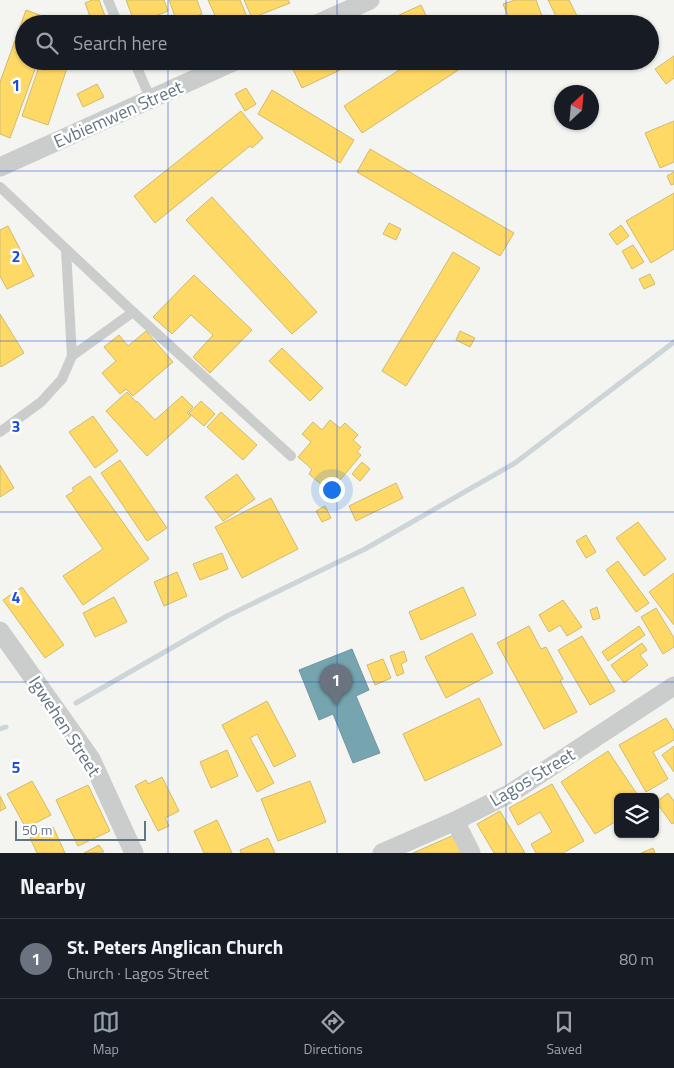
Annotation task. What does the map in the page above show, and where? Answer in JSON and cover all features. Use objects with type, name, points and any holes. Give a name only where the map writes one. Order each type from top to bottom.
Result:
[{"type":"street","points":[[337,15],[368,0]]},
{"type":"street","name":"Evbiemwen Street","points":[[0,168],[216,70]]},
{"type":"street","name":"Igwehen Street","points":[[0,631],[91,759],[134,853]]},
{"type":"street","name":"Lagos Street","points":[[382,853],[511,793],[674,686]]},
{"type":"street","points":[[455,820],[471,853]]},
{"type":"lane","points":[[108,0],[114,15]]},
{"type":"lane","points":[[138,70],[151,100]]},
{"type":"lane","points":[[0,187],[133,312],[291,456]]},
{"type":"lane","points":[[0,432],[41,402],[62,379],[72,356],[66,250]]},
{"type":"lane","points":[[72,356],[133,312]]},
{"type":"building: Homes","points":[[99,0],[105,15],[90,15],[85,3]]},
{"type":"building: Homes","points":[[126,0],[164,0],[168,11],[158,15],[132,15]]},
{"type":"building: Homes","points":[[169,0],[197,0],[202,14],[199,15],[174,15]]},
{"type":"building: Homes","points":[[208,0],[240,0],[246,15],[215,15]]},
{"type":"building: Homes","points":[[244,0],[288,0],[290,3],[260,15],[251,15]]},
{"type":"building: Homes","points":[[515,0],[536,0],[542,15],[507,15],[503,4]]},
{"type":"building: Homes","points":[[548,0],[569,0],[576,15],[556,15]]},
{"type":"building: Homes","points":[[421,5],[426,15],[399,15]]},
{"type":"building: Homes","points":[[26,10],[40,15],[24,15]]},
{"type":"building: Homes","points":[[15,40],[15,70],[35,70],[10,138],[0,134],[0,82]]},
{"type":"building: Homes","points":[[674,56],[674,78],[666,84],[656,70],[659,70],[659,66]]},
{"type":"building: Homes","points":[[38,70],[66,70],[48,125],[22,116]]},
{"type":"building: Homes","points":[[293,70],[340,70],[302,88]]},
{"type":"building: Homes","points":[[399,70],[458,70],[362,133],[344,106]]},
{"type":"building: Homes","points":[[97,84],[104,97],[83,107],[77,94]]},
{"type":"building: Homes","points":[[246,88],[256,104],[245,111],[235,94]]},
{"type":"building: Homes","points":[[272,90],[354,140],[340,163],[258,114]]},
{"type":"building: Homes","points":[[241,111],[263,138],[252,148],[250,146],[155,223],[134,196]]},
{"type":"building: Homes","points":[[674,121],[674,162],[660,168],[645,133]]},
{"type":"building: Homes","points":[[370,149],[514,233],[500,256],[357,172]]},
{"type":"building: Homes","points":[[674,172],[674,184],[671,185],[667,176]]},
{"type":"building: Homes","points":[[674,193],[674,249],[651,263],[626,221]]},
{"type":"building: Homes","points":[[212,197],[317,312],[292,334],[186,220]]},
{"type":"building: Homes","points":[[389,223],[401,229],[396,240],[383,234]]},
{"type":"building: Homes","points":[[621,225],[629,236],[617,245],[609,234]]},
{"type":"building: Homes","points":[[8,226],[34,276],[7,289],[0,276],[0,230]]},
{"type":"building: Homes","points":[[633,245],[644,262],[632,269],[622,251]]},
{"type":"building: Homes","points":[[453,252],[480,268],[406,386],[382,371]]},
{"type":"building: Homes","points":[[650,274],[655,284],[644,289],[639,279]]},
{"type":"building: Homes","points":[[194,275],[252,330],[210,373],[193,357],[213,335],[191,315],[172,334],[153,317]]},
{"type":"building: Homes","points":[[0,314],[24,353],[1,367],[0,366]]},
{"type":"building: Homes","points":[[146,331],[173,362],[133,396],[126,389],[120,394],[102,373],[116,361],[104,347],[119,335],[128,346]]},
{"type":"building: Homes","points":[[460,331],[475,338],[470,347],[456,340]]},
{"type":"building: Homes","points":[[282,348],[323,388],[310,401],[269,361]]},
{"type":"building: Homes","points":[[127,392],[155,420],[182,396],[193,407],[187,413],[191,416],[147,456],[106,411]]},
{"type":"building: Homes","points":[[201,401],[215,414],[204,426],[189,413]]},
{"type":"building: Homes","points":[[221,412],[257,445],[243,460],[207,427]]},
{"type":"building: Homes","points":[[93,416],[118,451],[95,468],[69,432]]},
{"type":"building: Homes","points":[[330,420],[340,428],[345,423],[358,435],[353,440],[361,447],[357,452],[361,455],[330,492],[309,474],[312,469],[298,457],[311,442],[302,434],[313,422],[322,430]]},
{"type":"building: Homes","points":[[120,460],[167,528],[147,541],[101,473]]},
{"type":"building: Homes","points":[[362,462],[370,469],[360,481],[352,474]]},
{"type":"building: Homes","points":[[0,465],[14,488],[0,497]]},
{"type":"building: Homes","points":[[237,474],[255,499],[223,521],[205,497]]},
{"type":"building: Homes","points":[[90,476],[149,559],[83,605],[63,576],[103,549],[66,496],[74,491],[72,488]]},
{"type":"building: Homes","points":[[396,483],[403,498],[356,521],[349,506]]},
{"type":"building: Homes","points":[[271,498],[298,549],[242,578],[215,527]]},
{"type":"building: Homes","points":[[325,506],[331,518],[322,522],[316,511]]},
{"type":"building: Homes","points":[[638,522],[666,559],[644,576],[616,538]]},
{"type":"building: Homes","points":[[586,535],[596,552],[586,558],[576,541]]},
{"type":"building: Homes","points":[[222,553],[228,569],[200,580],[193,564]]},
{"type":"building: Homes","points":[[618,561],[649,603],[636,612],[606,570]]},
{"type":"building: Homes","points":[[177,572],[187,596],[164,606],[154,582]]},
{"type":"building: Homes","points":[[674,573],[674,625],[649,592]]},
{"type":"building: Homes","points":[[22,587],[64,645],[45,658],[3,600]]},
{"type":"building: Homes","points":[[463,587],[476,615],[421,640],[409,612]]},
{"type":"building: Homes","points":[[114,597],[127,622],[95,637],[83,613]]},
{"type":"building: Homes","points":[[563,600],[582,627],[567,636],[560,625],[549,632],[539,615]]},
{"type":"building: Homes","points":[[597,607],[600,618],[593,620],[590,610]]},
{"type":"building: Homes","points":[[656,608],[674,638],[674,647],[663,654],[641,617]]},
{"type":"building: Homes","points":[[529,626],[541,649],[546,647],[563,679],[560,681],[577,712],[544,729],[497,643]]},
{"type":"building: Homes","points":[[639,626],[645,635],[608,661],[602,652]]},
{"type":"building: Homes","points":[[472,633],[493,673],[446,698],[425,657]]},
{"type":"building: Homes","points":[[582,636],[615,691],[590,705],[558,650]]},
{"type":"building: Homes","points":[[642,643],[647,650],[640,655],[648,665],[624,683],[611,665]]},
{"type":"building: Homes","points":[[404,651],[407,661],[401,664],[404,673],[397,676],[390,656]]},
{"type":"building: Homes","points":[[383,659],[391,678],[375,685],[367,665]]},
{"type":"building: Homes","points":[[479,698],[502,745],[425,781],[403,734]]},
{"type":"building: Homes","points":[[267,701],[296,756],[274,767],[257,734],[250,738],[274,783],[257,792],[222,725]]},
{"type":"building: Homes","points":[[666,718],[674,731],[674,740],[653,752],[668,779],[646,792],[619,745]]},
{"type":"building: Homes","points":[[674,746],[674,772],[662,755]]},
{"type":"building: Homes","points":[[227,750],[238,776],[211,788],[200,762]]},
{"type":"building: Homes","points":[[608,751],[636,793],[614,793],[614,822],[595,834],[561,782]]},
{"type":"building: Homes","points":[[162,777],[179,811],[165,818],[169,826],[158,831],[135,786],[146,780],[148,784]]},
{"type":"building: Homes","points":[[32,781],[51,815],[26,828],[7,794]]},
{"type":"building: Homes","points":[[310,781],[326,822],[278,841],[261,799]]},
{"type":"building: Homes","points":[[552,784],[584,841],[563,853],[536,853],[531,844],[552,832],[540,812],[518,825],[509,808]]},
{"type":"building: Homes","points":[[88,785],[110,831],[78,846],[56,800]]},
{"type":"building: Homes","points":[[668,793],[674,801],[674,823],[672,824],[659,806],[659,800]]},
{"type":"building: Homes","points":[[0,796],[6,808],[0,811]]},
{"type":"building: Homes","points":[[500,811],[525,853],[494,853],[477,824]]},
{"type":"building: Homes","points":[[217,820],[232,853],[204,853],[194,831]]},
{"type":"building: Homes","points":[[53,827],[65,853],[37,853],[30,838]]},
{"type":"building: Homes","points":[[456,834],[464,853],[413,853]]},
{"type":"building: Homes","points":[[268,838],[275,853],[241,853],[240,850]]},
{"type":"building: Homes","points":[[99,845],[104,852],[84,853]]},
{"type":"building: Homes","points":[[653,848],[655,853],[641,853]]},
{"type":"building: Public","points":[[352,649],[369,690],[356,696],[380,753],[353,763],[333,714],[319,720],[299,670]]},
{"type":"waterway","points":[[76,703],[227,616],[365,549],[515,463],[674,342]]},
{"type":"waterway","points":[[0,729],[6,727]]},
{"type":"place","name":"St. Peters Anglican Church","points":[[336,705]]}]
